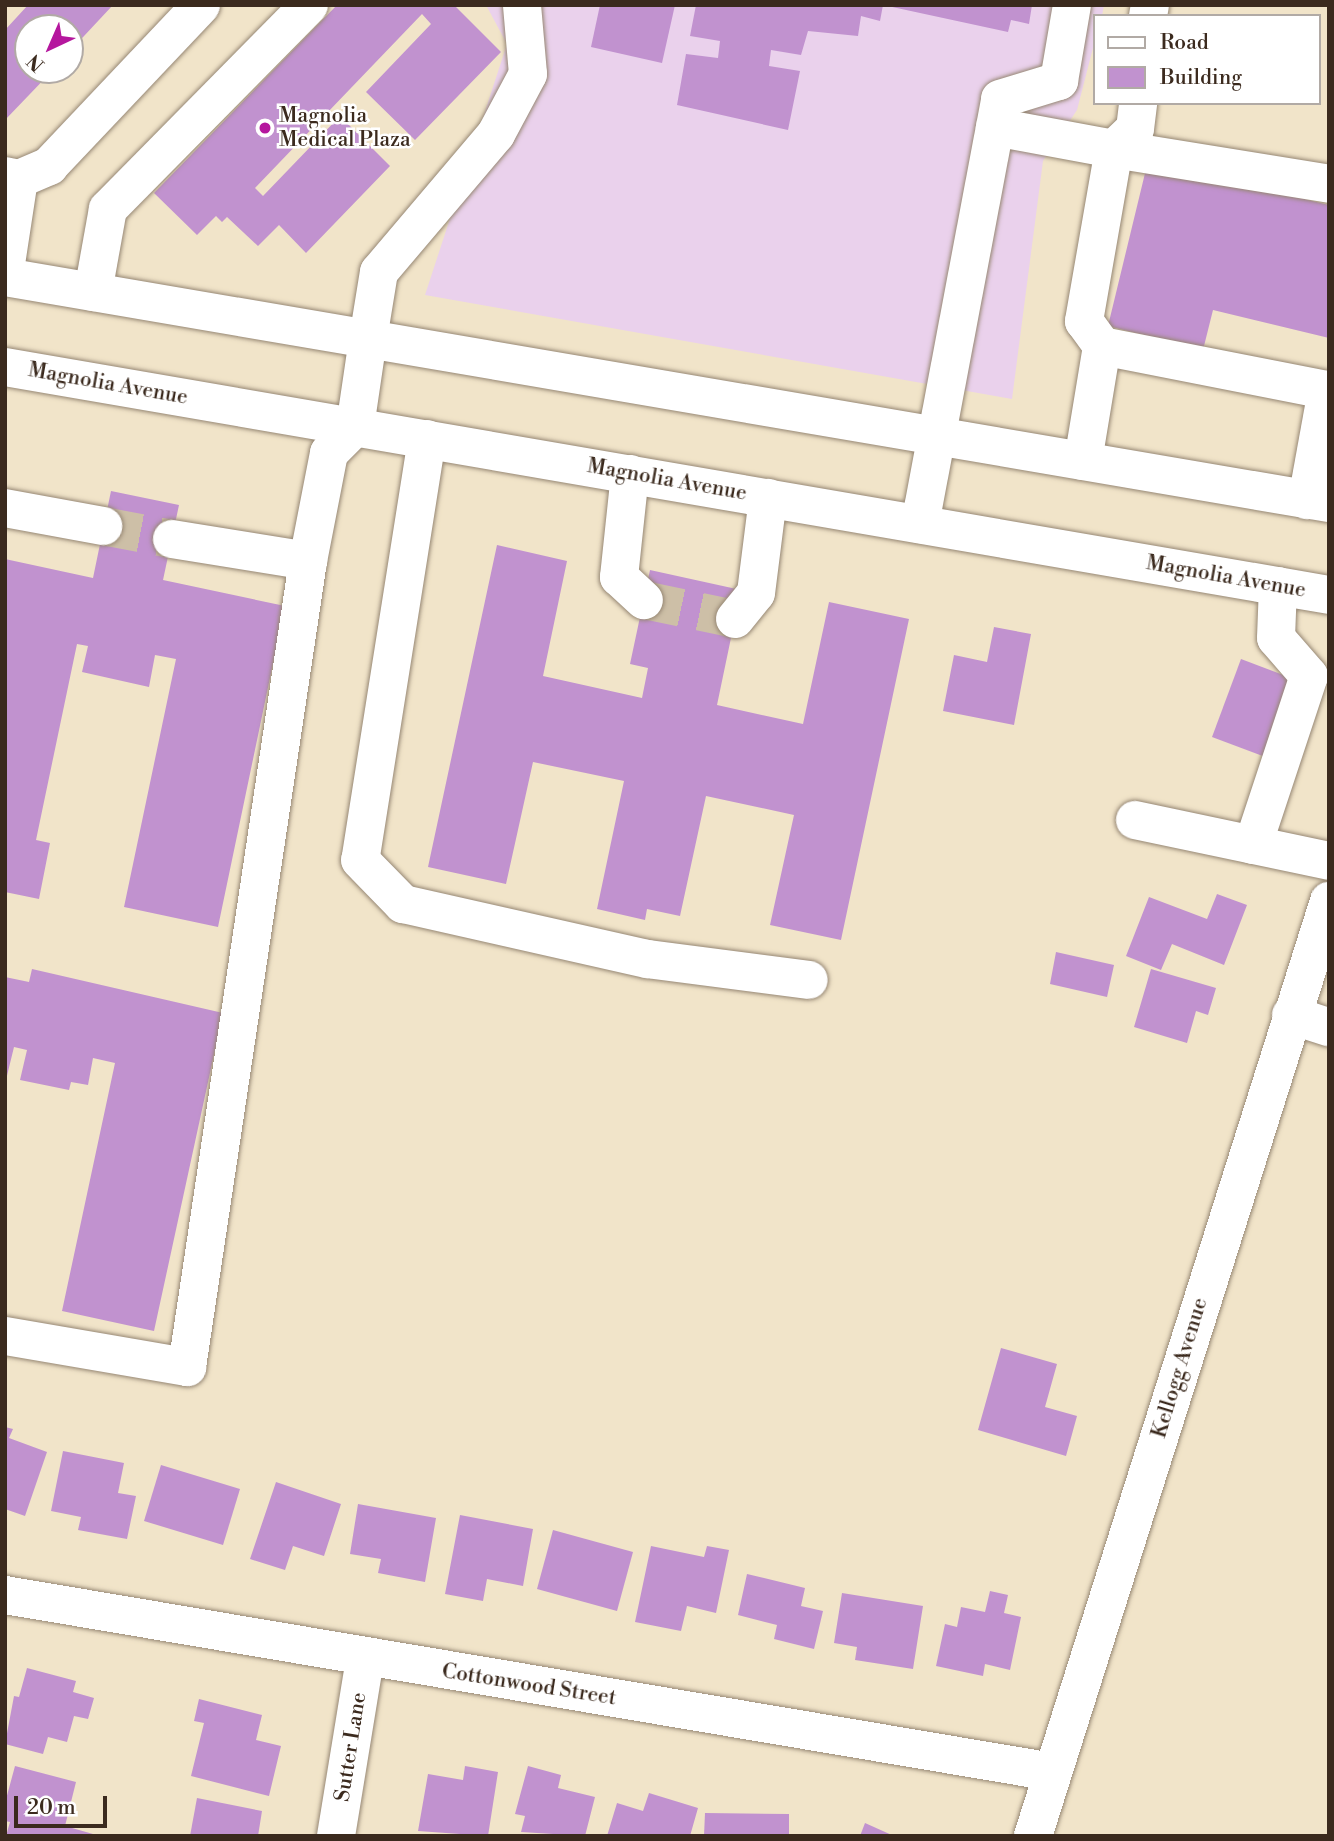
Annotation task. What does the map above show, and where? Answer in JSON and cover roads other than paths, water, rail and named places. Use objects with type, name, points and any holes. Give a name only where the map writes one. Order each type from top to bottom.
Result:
[{"type":"main road","points":[[5,271],[12,178],[49,166],[201,5]]},
{"type":"main road","points":[[93,292],[108,209],[309,5]]},
{"type":"main road","points":[[5,1336],[187,1367],[308,562],[329,453],[355,427],[379,272],[496,134],[528,74],[522,5]]},
{"type":"main road","points":[[920,524],[940,437],[1000,99],[1059,81],[1072,5]]},
{"type":"main road","points":[[5,277],[1318,501],[1327,390],[1102,346],[1084,321],[1114,149],[1135,129],[1138,105]]},
{"type":"main road","points":[[995,127],[1329,184]]},
{"type":"main road","points":[[1083,461],[1102,346]]},
{"type":"main road","name":"Magnolia Avenue","points":[[5,366],[1329,595]]},
{"type":"main road","points":[[427,439],[360,860],[403,904],[648,959],[809,979]]},
{"type":"main road","points":[[630,474],[619,577],[644,600]]},
{"type":"main road","points":[[735,619],[756,593],[768,498]]},
{"type":"main road","points":[[5,508],[103,526]]},
{"type":"main road","points":[[172,539],[308,562]]},
{"type":"main road","points":[[1253,845],[1309,676],[1276,638],[1278,586]]},
{"type":"main road","points":[[1135,820],[1329,861]]},
{"type":"main road","name":"Kellogg Avenue","points":[[1033,1836],[1329,901]]},
{"type":"main road","points":[[1291,1015],[1329,1027]]},
{"type":"main road","name":"Cottonwood Street","points":[[5,1595],[365,1658],[1053,1772]]},
{"type":"main road","name":"Sutter Lane","points":[[337,1836],[365,1658]]},
{"type":"tunnel","points":[[103,526],[172,539]]},
{"type":"tunnel","points":[[644,600],[735,619]]},
{"type":"place","name":"Magnolia Medical Plaza","points":[[265,128]]}]
